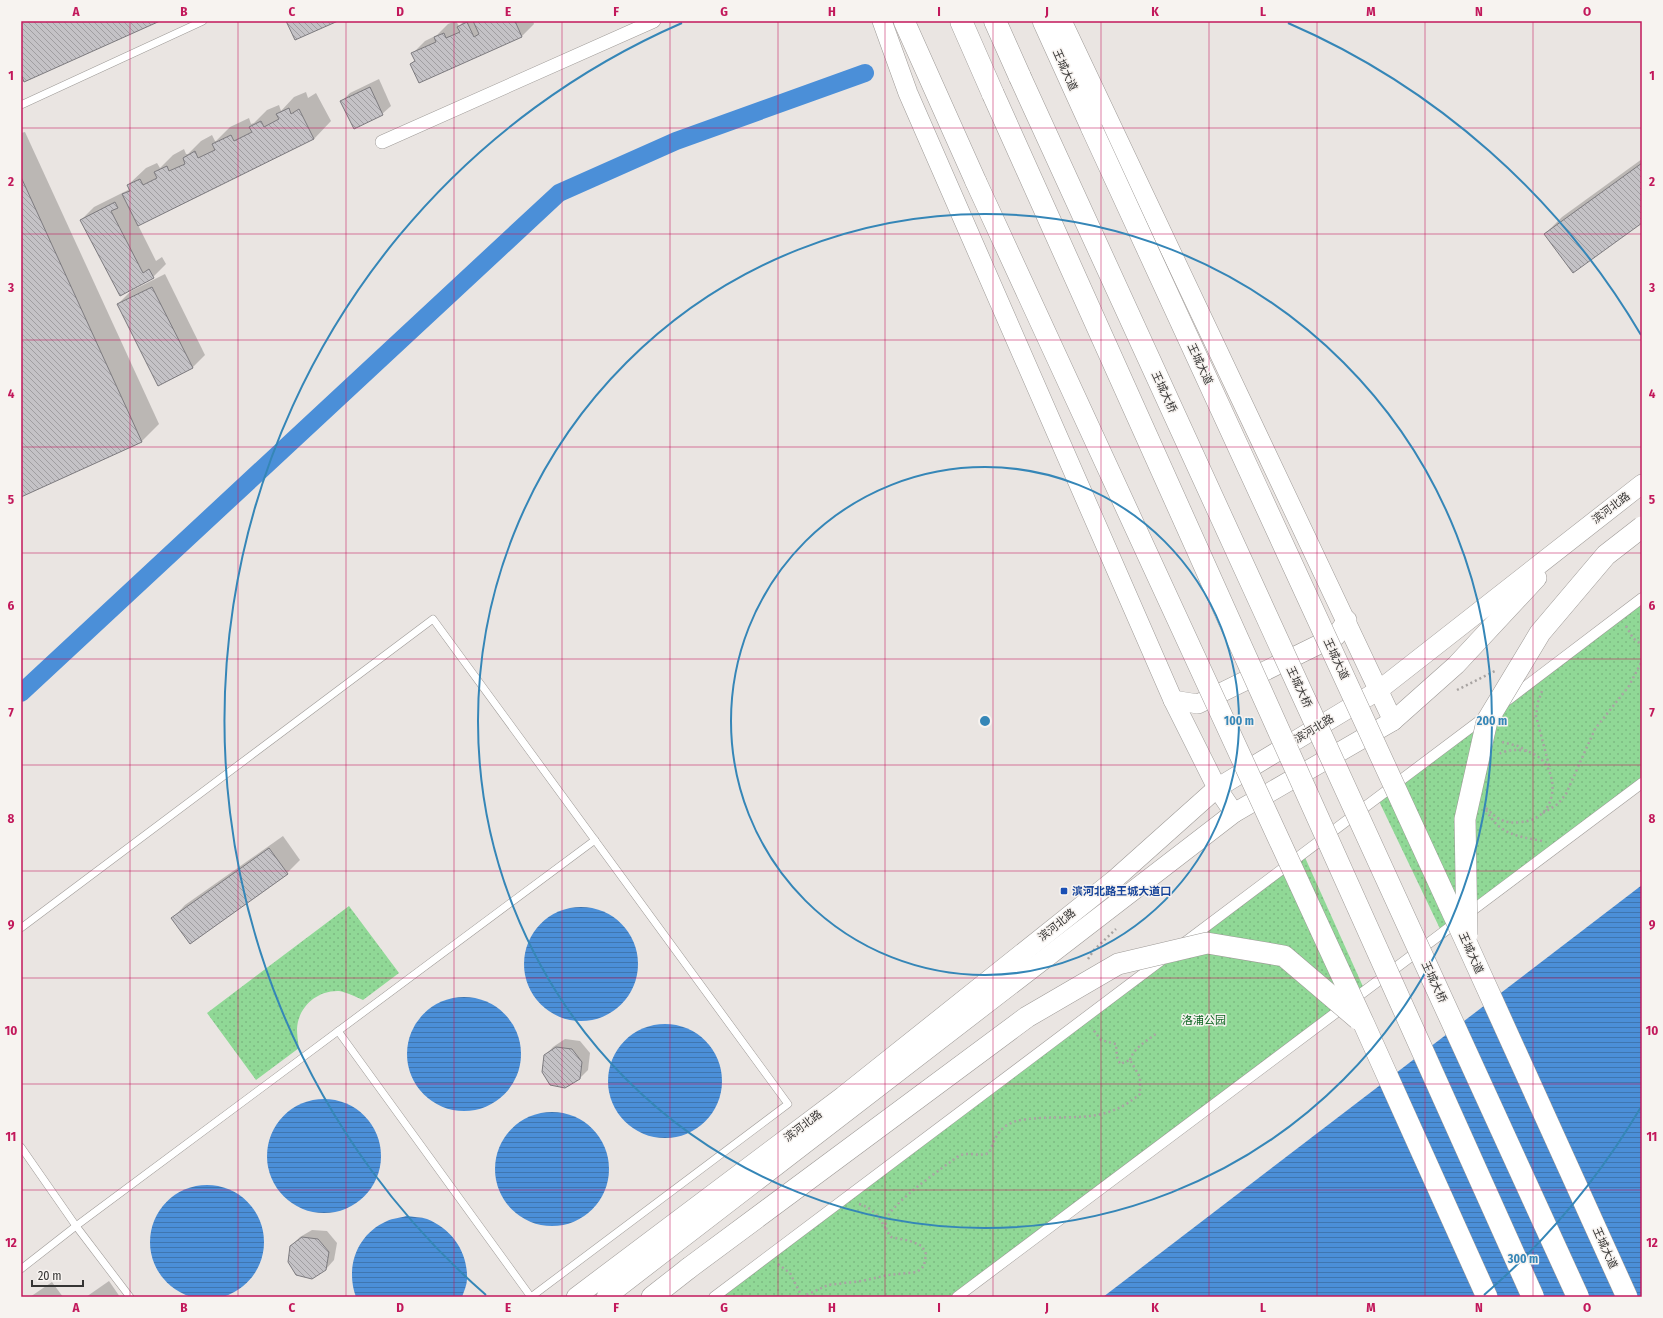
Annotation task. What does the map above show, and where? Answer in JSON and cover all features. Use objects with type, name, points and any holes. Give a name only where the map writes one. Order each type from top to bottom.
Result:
[{"type":"highway","points":[[961,21],[1533,1297]]},
{"type":"highway","points":[[995,21],[1020,77]]},
{"type":"highway","name":"王城大桥","points":[[1020,77],[1578,1297]]},
{"type":"main road","points":[[882,21],[908,93],[1173,700],[1217,788],[1234,813]]},
{"type":"main road","points":[[904,21],[976,182],[1364,1024],[1487,1297]]},
{"type":"main road","points":[[998,21],[1020,77]]},
{"type":"main road","name":"王城大道","points":[[1043,21],[1467,944],[1627,1297]]},
{"type":"main road","points":[[1062,21],[1347,620],[1380,690],[1393,722]]},
{"type":"main road","name":"滨河北路","points":[[576,1297],[849,1091],[1114,880],[1217,788],[1380,690],[1642,484]]},
{"type":"main road","points":[[1467,944],[1465,819],[1487,722],[1540,633],[1606,555],[1642,526]]},
{"type":"main road","name":"滨河北路","points":[[606,1297],[1234,813],[1393,722],[1456,665],[1581,531]]},
{"type":"main road","points":[[1173,700],[1198,704],[1336,636],[1347,620]]},
{"type":"main road","points":[[652,1297],[689,1268],[1028,1018],[1118,964],[1207,943],[1284,956],[1364,1024]]},
{"type":"street","points":[[382,142],[654,21]]},
{"type":"street","points":[[714,1297],[1642,598]]},
{"type":"street","points":[[957,1297],[1642,783]]},
{"type":"lane","points":[[21,105],[203,21]]},
{"type":"lane","points":[[21,928],[434,619],[788,1104],[531,1297],[338,1031]]},
{"type":"lane","points":[[21,1269],[76,1226],[595,840]]},
{"type":"lane","points":[[21,1147],[76,1226],[130,1297]]},
{"type":"path","points":[[1620,615],[1629,633],[1642,645]]},
{"type":"path","points":[[1563,842],[1546,842],[1518,837],[1504,831],[1492,821],[1484,806],[1495,818],[1509,823],[1529,822],[1558,804],[1566,794],[1595,729],[1629,686],[1642,661]]},
{"type":"path","points":[[1542,813],[1552,799],[1553,784],[1544,741],[1539,731],[1536,716],[1538,702],[1543,690]]},
{"type":"path","points":[[1494,757],[1498,754],[1513,750],[1529,752],[1542,760],[1548,768],[1553,784]]},
{"type":"path","points":[[1085,1018],[1101,1040],[1116,1044],[1117,1057],[1120,1064],[1130,1060],[1133,1053],[1139,1046],[1158,1033]]},
{"type":"path","points":[[886,1230],[886,1220],[895,1207],[904,1198],[960,1155],[970,1153],[982,1156],[989,1153],[998,1133],[1008,1124],[1023,1120],[1096,1116],[1117,1110],[1130,1102],[1140,1094],[1140,1077],[1130,1060]]},
{"type":"path","points":[[768,1257],[790,1274],[802,1297],[828,1285],[862,1281],[888,1275],[917,1272],[924,1266],[926,1254],[922,1246],[910,1241],[891,1238],[880,1218],[874,1211],[866,1206],[844,1200]]},
{"type":"green space","points":[[1642,598],[1642,783],[1442,933],[1377,797]]},
{"type":"green space","name":"洛浦公园","points":[[1303,853],[1365,991],[957,1297],[714,1297]]},
{"type":"green space","points":[[349,906],[399,973],[363,1000],[348,993],[331,991],[323,993],[310,1001],[305,1007],[298,1021],[297,1031],[299,1048],[256,1080],[207,1013]]},
{"type":"water","points":[[1642,885],[1642,1297],[1103,1297]]},
{"type":"water","points":[[581,907],[603,911],[621,924],[634,942],[638,964],[634,986],[621,1004],[603,1017],[581,1021],[559,1017],[541,1004],[528,986],[524,964],[528,942],[541,924],[559,911]]},
{"type":"water","points":[[464,997],[486,1001],[505,1013],[517,1032],[521,1054],[517,1076],[505,1095],[486,1107],[464,1111],[442,1107],[423,1095],[411,1076],[407,1054],[411,1032],[423,1013],[442,1001]]},
{"type":"water","points":[[665,1024],[687,1028],[705,1041],[718,1059],[722,1081],[718,1103],[705,1121],[687,1134],[665,1138],[643,1134],[625,1121],[612,1103],[608,1081],[612,1059],[625,1041],[643,1028]]},
{"type":"water","points":[[324,1099],[346,1103],[365,1115],[377,1134],[381,1156],[377,1178],[365,1197],[346,1209],[324,1213],[302,1209],[283,1197],[271,1178],[267,1156],[271,1134],[283,1115],[302,1103]]},
{"type":"water","points":[[552,1112],[574,1116],[593,1128],[605,1147],[609,1169],[605,1191],[593,1210],[574,1222],[552,1226],[530,1222],[511,1210],[499,1191],[495,1169],[499,1147],[511,1128],[530,1116]]},
{"type":"water","points":[[207,1185],[229,1189],[239,1194],[255,1210],[260,1220],[264,1242],[260,1264],[255,1274],[239,1290],[229,1295],[207,1299],[185,1295],[175,1290],[159,1274],[154,1264],[150,1242],[154,1220],[159,1210],[175,1194],[185,1189]]},
{"type":"water","points":[[406,1216],[425,1218],[436,1223],[451,1235],[457,1243],[465,1260],[467,1269],[467,1279],[462,1297],[356,1297],[353,1286],[353,1263],[361,1243],[368,1234],[377,1227],[389,1220]]},
{"type":"building","points":[[21,21],[160,21],[24,82],[21,74]]},
{"type":"building","points":[[286,21],[338,21],[295,40]]},
{"type":"building","points":[[473,21],[515,21],[522,37],[419,83],[410,64],[415,61],[411,53],[436,42],[434,37],[444,33],[446,38],[460,32],[457,27],[467,22],[474,37],[479,34]]},
{"type":"building","points":[[370,87],[383,115],[354,129],[340,101]]},
{"type":"building","points":[[289,108],[291,114],[299,109],[314,139],[138,226],[122,194],[130,191],[127,185],[140,179],[143,185],[157,178],[154,172],[167,166],[169,171],[185,164],[183,158],[195,151],[198,158],[215,150],[212,144],[231,135],[234,141],[252,132],[249,127],[261,121],[264,127],[279,119],[276,114]]},
{"type":"building","points":[[1642,163],[1642,223],[1573,273],[1544,234]]},
{"type":"building","points":[[21,177],[142,442],[21,497]]},
{"type":"building","points":[[115,202],[118,208],[111,211],[143,273],[149,269],[154,278],[120,296],[80,220]]},
{"type":"building","points":[[152,287],[193,368],[158,386],[117,304]]},
{"type":"building","points":[[269,848],[288,874],[190,944],[171,918]]},
{"type":"building","points":[[556,1047],[572,1049],[582,1062],[580,1079],[565,1088],[550,1085],[542,1072],[544,1055]]},
{"type":"building","points":[[302,1237],[318,1239],[329,1252],[326,1270],[312,1279],[296,1275],[288,1262],[290,1246]]},
{"type":"waterway","points":[[21,693],[559,193],[676,141],[865,73]]},
{"type":"place","name":"滨河北路王城大道口","points":[[1064,891]]}]
